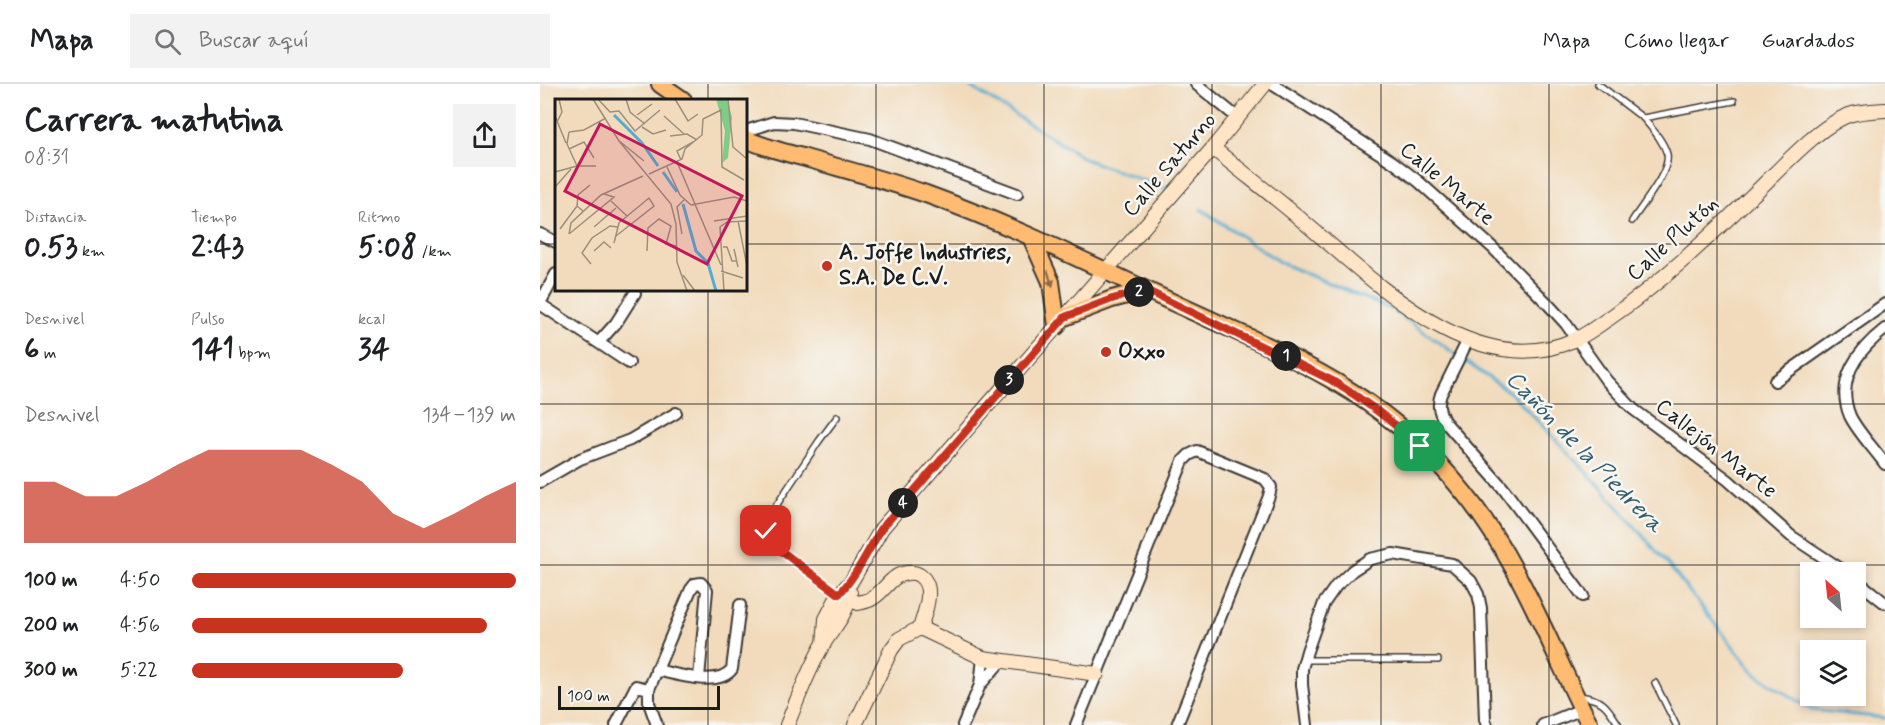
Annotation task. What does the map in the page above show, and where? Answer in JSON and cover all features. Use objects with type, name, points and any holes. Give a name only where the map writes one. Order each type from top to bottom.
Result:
[{"type":"main road","points":[[660,84],[678,99]]},
{"type":"main road","points":[[747,139],[903,186],[1031,237],[1105,270],[1354,393],[1387,417],[1420,446],[1464,492],[1502,546],[1585,716]]},
{"type":"main road","points":[[1031,237],[1051,282],[1061,322],[1105,301],[1146,290]]},
{"type":"street","points":[[1196,84],[1238,118]]},
{"type":"street","name":"Calle Saturno","points":[[787,725],[824,644],[826,619],[844,597],[861,561],[882,528],[1213,148],[1264,84]]},
{"type":"street","name":"Calle Marte","points":[[1272,84],[1393,162],[1418,181],[1492,248],[1546,302],[1577,339]]},
{"type":"street","name":"Calle Plutón","points":[[1213,148],[1348,261],[1420,316],[1465,346],[1537,350],[1577,339],[1642,296],[1819,135],[1850,115],[1885,110]]},
{"type":"street","points":[[747,131],[774,122],[794,123],[870,138],[1017,194]]},
{"type":"street","points":[[540,234],[555,242]]},
{"type":"street","points":[[555,276],[540,304],[629,363]]},
{"type":"street","points":[[599,342],[616,323],[634,293]]},
{"type":"street","points":[[1775,381],[1884,308]]},
{"type":"street","points":[[1885,329],[1854,361],[1846,379],[1845,397],[1850,417],[1885,465]]},
{"type":"street","name":"Callejón Marte","points":[[1577,339],[1606,380],[1633,409],[1728,480],[1791,536],[1830,562]]},
{"type":"street","points":[[1465,346],[1438,402],[1444,421],[1503,488],[1583,596]]},
{"type":"street","points":[[540,482],[580,459],[630,440],[676,413]]},
{"type":"street","points":[[1076,725],[1183,461],[1188,454],[1197,451],[1265,479],[1271,487],[1177,725]]},
{"type":"street","points":[[1307,725],[1302,685],[1305,660],[1324,603],[1336,586],[1353,570],[1370,559],[1393,554],[1452,564],[1471,581],[1478,594],[1481,608],[1487,725]]},
{"type":"street","points":[[844,597],[858,603],[872,599],[897,576],[914,573],[922,577],[927,585],[928,597],[920,628],[899,639],[884,661],[855,725]]},
{"type":"street","points":[[657,725],[650,703],[649,689],[691,589],[695,584],[701,583],[707,590],[699,678]]},
{"type":"street","points":[[1866,588],[1885,603]]},
{"type":"street","points":[[656,670],[699,678],[721,678],[728,675],[732,669],[740,605]]},
{"type":"street","points":[[920,628],[983,658],[1097,674]]},
{"type":"street","points":[[865,725],[893,663],[899,639]]},
{"type":"street","points":[[963,725],[980,685],[983,658]]},
{"type":"street","points":[[980,685],[1001,661]]},
{"type":"street","points":[[616,725],[636,686],[649,689]]},
{"type":"street","points":[[1543,725],[1585,716]]},
{"type":"lane","points":[[1598,84],[1643,118],[1660,139],[1667,156],[1666,169],[1632,221]]},
{"type":"lane","points":[[1643,118],[1734,100]]},
{"type":"lane","points":[[837,417],[768,518],[766,531],[769,542],[844,597]]},
{"type":"lane","points":[[1305,660],[1438,660]]},
{"type":"lane","points":[[1655,683],[1676,725]]},
{"type":"lane","points":[[1585,716],[1597,699],[1606,704],[1619,725]]},
{"type":"waterway","name":"Cañón de la Piedrera","points":[[966,84],[1087,160],[1169,190]]},
{"type":"waterway","name":"Cañón de la Piedrera","points":[[1201,209],[1281,263],[1393,310],[1512,394],[1597,483],[1666,562],[1755,674],[1812,710],[1885,718]]},
{"type":"place","name":"A. Joffe Industries, S.A. De C.V.","points":[[827,266]]},
{"type":"place","name":"Oxxo","points":[[1106,352]]},
{"type":"route","points":[[766,531],[769,542],[839,594],[851,582],[882,528],[1065,317],[1127,294],[1146,290],[1250,339],[1354,393],[1387,417],[1420,446]]}]
